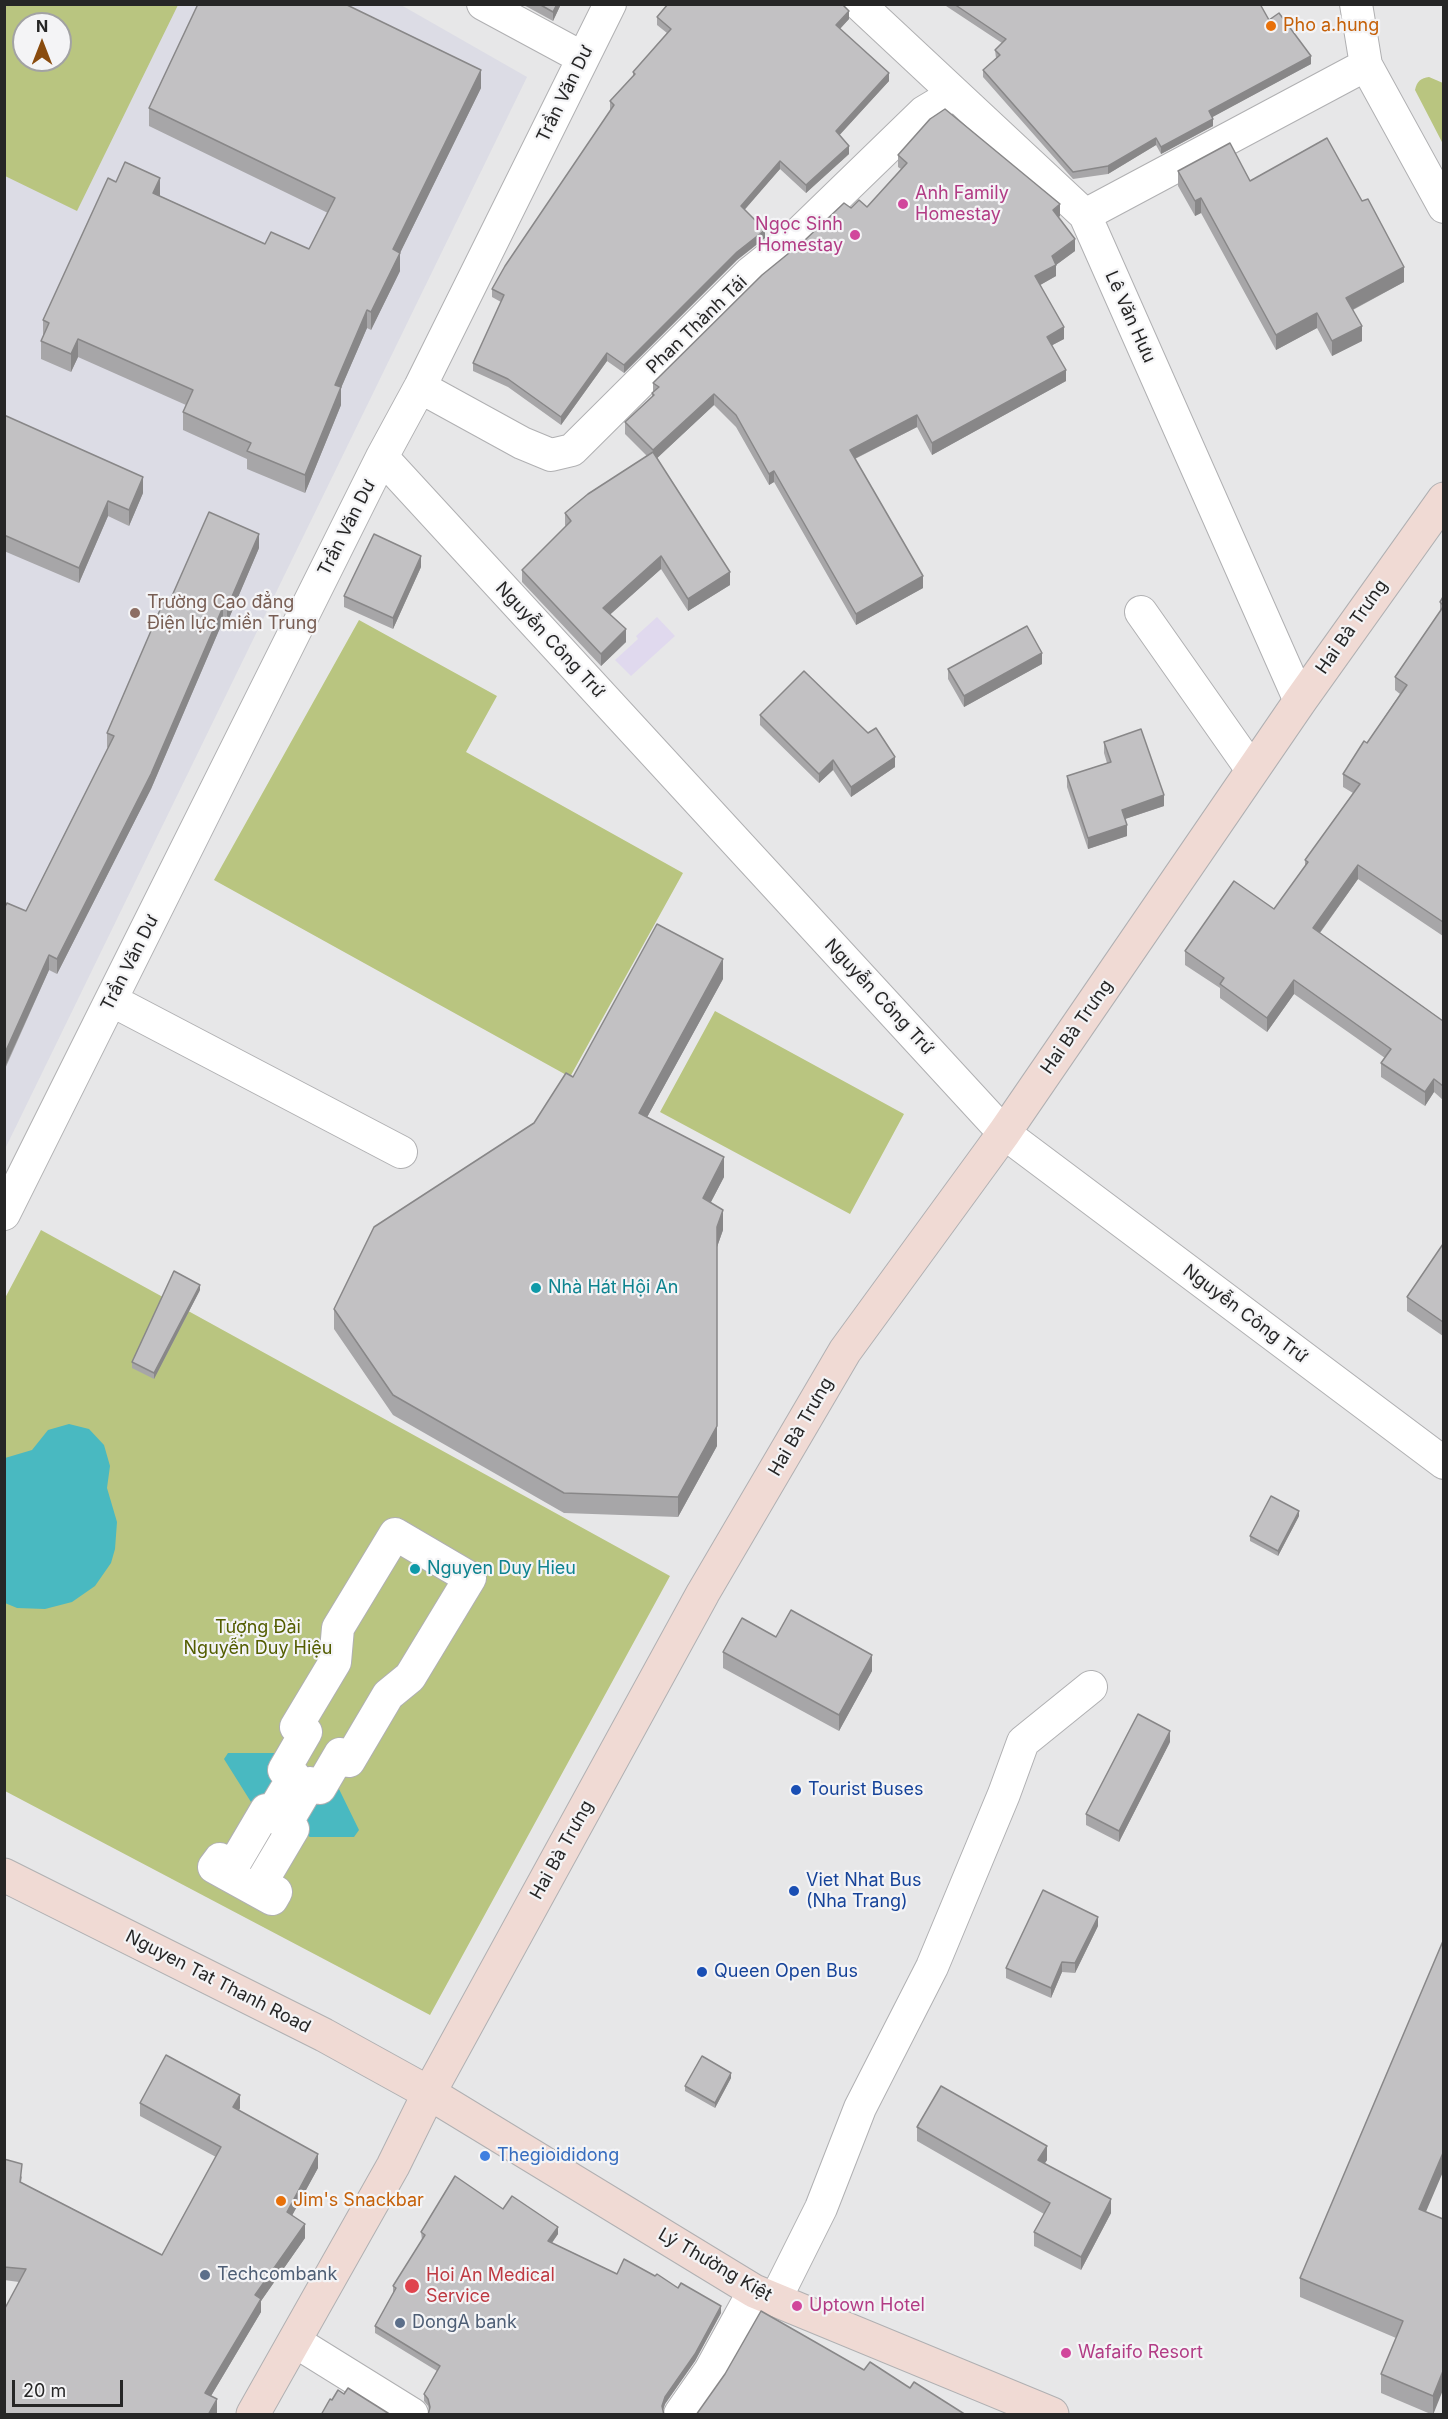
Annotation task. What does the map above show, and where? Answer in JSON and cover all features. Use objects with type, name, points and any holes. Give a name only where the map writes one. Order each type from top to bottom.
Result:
[{"type":"street","points":[[483,4],[583,58]]},
{"type":"street","name":"Trần Văn Dư","points":[[4,1214],[382,457],[420,387],[609,4]]},
{"type":"street","name":"Lê Văn Hưu","points":[[859,4],[1085,215],[1300,701]]},
{"type":"street","points":[[1356,4],[1366,65],[1443,207]]},
{"type":"street","points":[[1085,215],[1366,65]]},
{"type":"street","name":"Phan Thành Tái","points":[[420,387],[522,443],[551,455],[572,450],[750,273],[794,238],[924,112],[954,94]]},
{"type":"street","name":"Nguyễn Công Trứ","points":[[382,457],[1004,1133],[1443,1463]]},
{"type":"street","name":"Hai Bà Trưng","points":[[254,2415],[393,2166],[429,2093],[703,1593],[845,1351],[1004,1133],[1252,770],[1443,499]]},
{"type":"street","points":[[1140,612],[1252,770]]},
{"type":"street","points":[[111,1000],[401,1152]]},
{"type":"street","points":[[395,1534],[470,1578],[410,1677],[388,1695],[349,1761],[340,1754],[320,1788],[310,1783],[291,1798],[294,1776],[284,1770],[306,1732],[296,1727],[335,1662],[338,1628],[395,1534]]},
{"type":"street","points":[[680,2415],[764,2295],[821,2208],[860,2108],[932,1967],[1023,1742],[1091,1688]]},
{"type":"street","name":"Nguyen Tat Thanh Road","points":[[4,1875],[324,2035],[429,2093]]},
{"type":"street","name":"Lý Thường Kiệt","points":[[429,2093],[764,2295],[1052,2415]]},
{"type":"street","points":[[296,2342],[412,2415]]},
{"type":"shaded area","name":"Trường Cao đẳng Điện lực miền Trung","points":[[5,5],[401,5],[527,77],[5,1149]]},
{"type":"shaded area","points":[[657,617],[675,636],[631,676],[615,660]]},
{"type":"green space","points":[[4,5],[178,5],[77,211],[5,176]]},
{"type":"green space","points":[[1429,77],[1443,83],[1443,144],[1415,90],[1420,80]]},
{"type":"green space","points":[[359,620],[497,696],[466,752],[683,873],[570,1077],[214,880]]},
{"type":"green space","points":[[715,1011],[904,1114],[850,1214],[660,1112]]},
{"type":"green space","name":"Tượng Đài Nguyễn Duy Hiệu","points":[[41,1230],[670,1576],[430,2015],[5,1791],[4,1300]]},
{"type":"water","points":[[69,1424],[89,1429],[104,1445],[110,1466],[107,1488],[117,1522],[115,1549],[111,1563],[95,1586],[72,1602],[45,1609],[17,1608],[5,1603],[5,1458],[32,1450],[48,1430]]},
{"type":"water","points":[[228,1753],[278,1753],[338,1787],[359,1830],[354,1837],[310,1837],[260,1805],[251,1802],[224,1759]]},
{"type":"building","points":[[198,4],[345,4],[481,70],[393,249],[400,253],[371,312],[367,310],[335,385],[341,387],[305,475],[247,451],[251,443],[183,412],[193,390],[78,339],[71,354],[41,341],[49,323],[43,320],[108,178],[116,182],[125,162],[160,178],[153,193],[265,244],[271,232],[309,249],[335,198],[149,108]]},
{"type":"building","points":[[539,4],[557,4],[553,12]]},
{"type":"building","points":[[668,4],[842,4],[849,11],[836,25],[889,73],[836,131],[849,146],[806,185],[780,161],[741,206],[765,230],[737,252],[624,365],[607,353],[561,417],[508,379],[473,363],[504,295],[492,289],[505,266],[614,105],[610,101],[671,29],[657,17]]},
{"type":"building","points":[[954,4],[1260,4],[1269,20],[1279,13],[1311,56],[1209,111],[1213,119],[1161,147],[1156,138],[1108,166],[1073,172],[983,70],[1000,55],[995,50],[1006,39]]},
{"type":"building","points":[[945,109],[1060,204],[1053,210],[1075,239],[1052,256],[1056,265],[1035,276],[1064,327],[1047,337],[1066,370],[932,443],[917,415],[850,450],[923,576],[856,614],[774,471],[769,474],[736,415],[714,394],[653,450],[625,422],[654,395],[652,393],[659,387],[653,383],[762,275],[805,240],[844,203],[851,208],[859,200],[867,207],[907,163],[898,155],[930,119]]},
{"type":"building","points":[[1327,138],[1362,201],[1368,199],[1404,267],[1346,298],[1362,326],[1332,341],[1317,313],[1276,335],[1201,198],[1195,201],[1178,171],[1230,143],[1250,181]]},
{"type":"building","points":[[4,415],[143,477],[129,510],[108,501],[79,568],[4,535]]},
{"type":"building","points":[[653,452],[730,572],[688,599],[661,556],[603,608],[626,629],[601,654],[522,570],[571,521],[565,513],[588,494]]},
{"type":"building","points":[[209,512],[259,534],[227,608],[223,607],[151,774],[57,959],[49,955],[4,1055],[4,908],[7,903],[26,911],[114,736],[107,733],[163,603],[168,605]]},
{"type":"building","points":[[374,534],[421,556],[393,618],[344,596]]},
{"type":"building","points":[[1443,607],[1443,922],[1358,865],[1313,928],[1443,1021],[1443,1086],[1434,1079],[1425,1092],[1381,1063],[1391,1049],[1294,980],[1267,1018],[1220,984],[1224,978],[1185,951],[1234,881],[1274,909],[1308,862],[1305,860],[1360,784],[1343,774],[1364,741],[1367,743],[1407,685],[1395,677]]},
{"type":"building","points":[[1027,626],[1042,653],[964,696],[948,669]]},
{"type":"building","points":[[804,671],[868,733],[876,728],[895,757],[851,787],[833,760],[819,774],[760,715]]},
{"type":"building","points":[[1141,729],[1164,795],[1122,810],[1127,825],[1088,838],[1067,776],[1111,762],[1104,742]]},
{"type":"building","name":"Nhà Hát Hội An","points":[[657,924],[723,959],[639,1113],[724,1157],[703,1198],[723,1210],[717,1227],[717,1426],[678,1497],[564,1493],[393,1395],[334,1309],[374,1227],[534,1123],[566,1073],[573,1077]]},
{"type":"building","points":[[1443,1244],[1443,1322],[1407,1297]]},
{"type":"building","points":[[174,1271],[200,1285],[154,1373],[132,1362]]},
{"type":"building","points":[[1271,1496],[1299,1511],[1278,1551],[1250,1536]]},
{"type":"building","points":[[791,1610],[872,1655],[839,1715],[723,1652],[742,1618],[776,1637]]},
{"type":"building","points":[[1138,1714],[1170,1731],[1119,1831],[1086,1814]]},
{"type":"building","points":[[1043,1890],[1098,1917],[1075,1963],[1062,1962],[1051,1988],[1006,1968]]},
{"type":"building","points":[[1443,1941],[1443,2153],[1419,2209],[1443,2219],[1443,2371],[1433,2396],[1381,2374],[1403,2321],[1300,2278]]},
{"type":"building","points":[[166,2055],[240,2095],[233,2107],[318,2154],[287,2212],[305,2224],[255,2295],[261,2299],[205,2393],[217,2399],[208,2415],[4,2415],[4,2310],[26,2269],[4,2267],[4,2159],[22,2164],[20,2182],[162,2255],[221,2147],[140,2103]]},
{"type":"building","points":[[702,2056],[731,2073],[715,2103],[685,2086]]},
{"type":"building","points":[[941,2086],[1047,2146],[1038,2160],[1111,2199],[1081,2257],[1034,2232],[1050,2203],[917,2127]]},
{"type":"building","points":[[455,2176],[503,2209],[512,2196],[558,2227],[548,2241],[617,2274],[624,2259],[655,2276],[657,2274],[678,2288],[681,2283],[721,2306],[695,2354],[665,2397],[662,2406],[664,2415],[428,2415],[430,2407],[424,2394],[440,2366],[375,2326],[396,2288],[393,2286],[425,2235],[421,2232]]},
{"type":"building","points":[[761,2311],[864,2370],[870,2362],[910,2388],[914,2382],[966,2415],[696,2415],[725,2374]]},
{"type":"building","points":[[348,2388],[391,2415],[321,2415],[338,2390],[344,2394]]},
{"type":"place","name":"Pho a.hung","points":[[1271,26]]},
{"type":"place","name":"Anh Family Homestay","points":[[903,204]]},
{"type":"place","name":"Ngọc Sinh Homestay","points":[[855,235]]},
{"type":"place","name":"Trường Cao đẳng Điện lực miền Trung","points":[[135,613]]},
{"type":"place","name":"Nhà Hát Hội An","points":[[536,1288]]},
{"type":"place","name":"Nguyen Duy Hieu","points":[[415,1569]]},
{"type":"place","name":"Tourist Buses","points":[[796,1790]]},
{"type":"place","name":"Viet Nhat Bus (Nha Trang)","points":[[794,1891]]},
{"type":"place","name":"Queen Open Bus","points":[[702,1972]]},
{"type":"place","name":"Thegioididong","points":[[485,2156]]},
{"type":"place","name":"Jim's Snackbar","points":[[281,2201]]},
{"type":"place","name":"Techcombank","points":[[205,2275]]},
{"type":"place","name":"Hoi An Medical Service","points":[[412,2286]]},
{"type":"place","name":"Uptown Hotel","points":[[797,2306]]},
{"type":"place","name":"DongA bank","points":[[400,2323]]},
{"type":"place","name":"Wafaifo Resort","points":[[1066,2353]]}]
